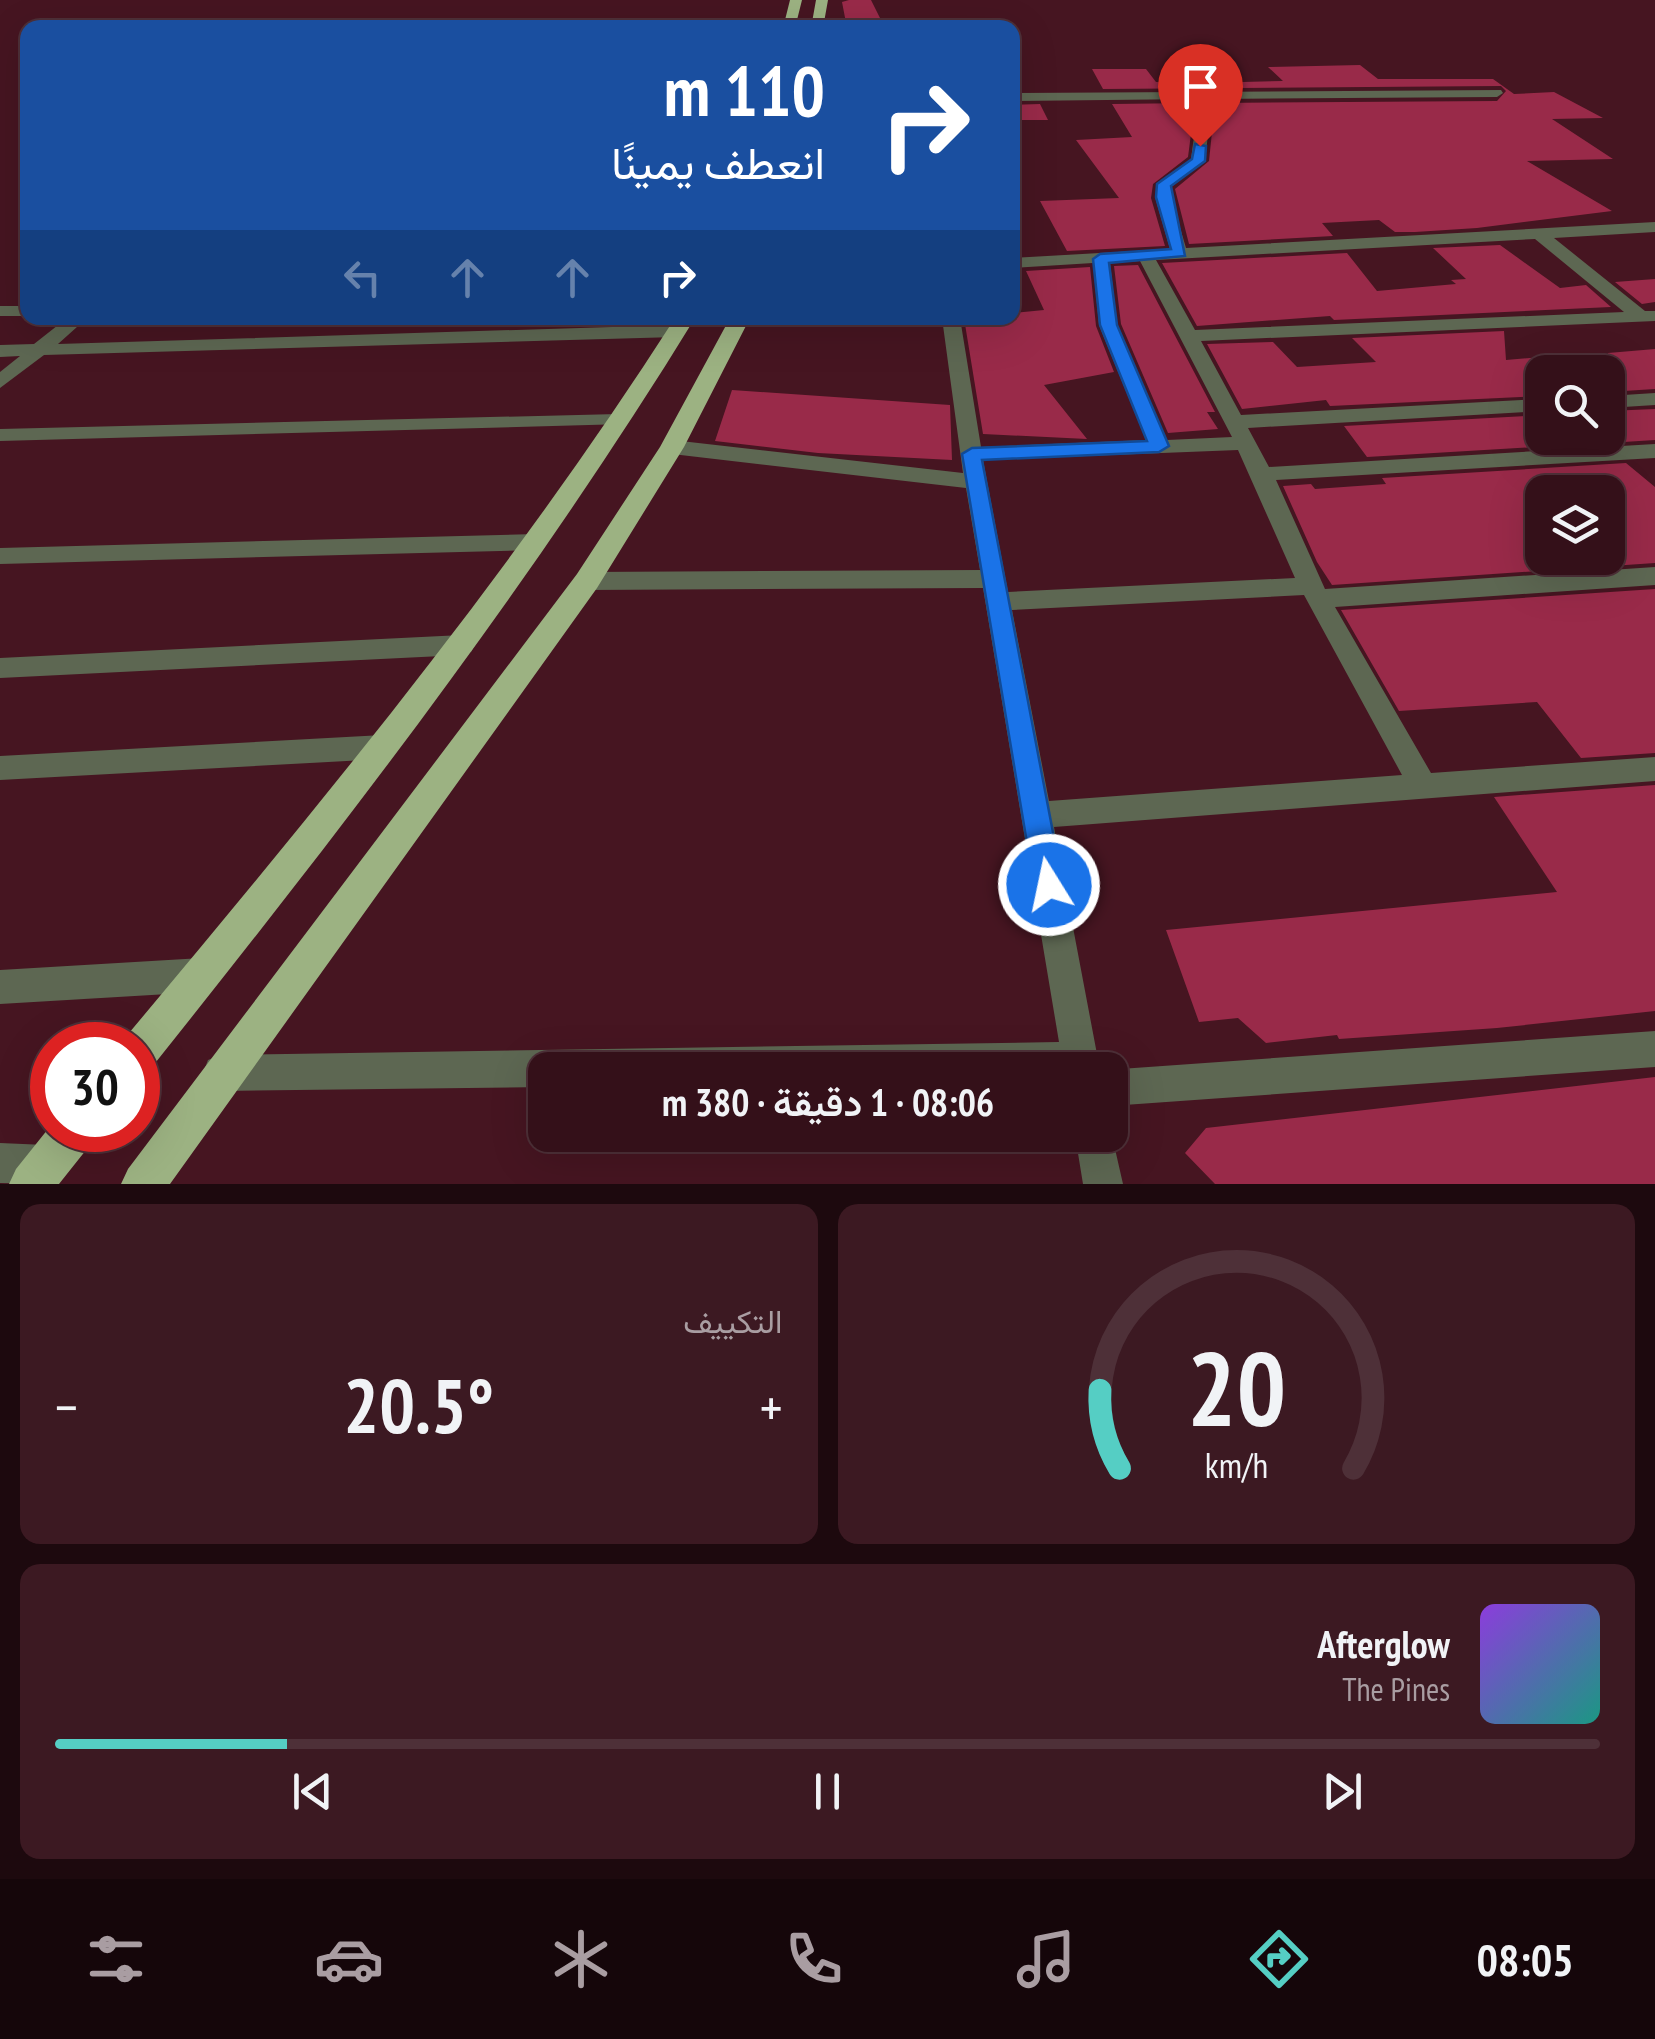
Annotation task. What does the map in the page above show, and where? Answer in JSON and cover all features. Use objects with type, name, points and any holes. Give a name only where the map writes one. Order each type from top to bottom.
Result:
[{"type":"highway","points":[[160,1026],[462,645],[536,542],[679,325]]},
{"type":"highway","points":[[142,1184],[587,581],[672,447],[736,325]]},
{"type":"highway","points":[[38,1175],[57,1152]]},
{"type":"street","points":[[1020,96],[1497,93]]},
{"type":"street","points":[[1179,253],[1163,197],[1164,184],[1198,161],[1206,96]]},
{"type":"street","points":[[1020,263],[1655,228]]},
{"type":"street","points":[[1538,234],[1648,316]]},
{"type":"street","points":[[1146,256],[1262,474],[1314,592],[1422,784]]},
{"type":"street","points":[[1100,259],[1108,325],[1159,446]]},
{"type":"street","points":[[1190,336],[1648,316]]},
{"type":"street","points":[[0,382],[69,325]]},
{"type":"street","points":[[0,350],[655,325]]},
{"type":"street","points":[[952,325],[1079,1052]]},
{"type":"street","points":[[1625,401],[1655,399]]},
{"type":"street","points":[[672,447],[974,468],[1159,446],[1240,432],[1525,407]]},
{"type":"street","points":[[0,435],[618,420]]},
{"type":"street","points":[[1262,474],[1655,452]]},
{"type":"street","points":[[0,556],[536,542]]},
{"type":"street","points":[[587,581],[1314,592],[1655,576]]},
{"type":"street","points":[[0,668],[462,645]]},
{"type":"street","points":[[0,768],[384,747]]},
{"type":"street","points":[[1036,815],[1655,769]]},
{"type":"street","points":[[0,987],[202,975]]},
{"type":"street","points":[[1128,1086],[1655,1049]]},
{"type":"street","points":[[220,1074],[528,1071]]},
{"type":"street","points":[[1097,1152],[1103,1184]]},
{"type":"street","points":[[0,1162],[38,1175]]},
{"type":"building","points":[[871,0],[881,20],[845,20],[842,2]]},
{"type":"building","points":[[1360,65],[1378,79],[1493,79],[1514,94],[1554,92],[1603,118],[1552,119],[1613,159],[1527,161],[1612,211],[1415,232],[1395,232],[1379,220],[1322,223],[1333,236],[1189,244],[1175,189],[1209,161],[1215,103],[1497,101],[1506,91],[1501,86],[1103,89],[1092,69],[1146,69],[1156,82],[1202,83],[1283,81],[1268,67]]},
{"type":"building","points":[[1195,103],[1188,157],[1153,184],[1151,198],[1165,246],[1067,251],[1040,201],[1119,198],[1076,140],[1132,137],[1112,104]]},
{"type":"building","points":[[1040,104],[1048,120],[1020,120],[1020,105]]},
{"type":"building","points":[[1500,245],[1560,288],[1586,285],[1611,307],[1334,320],[1330,316],[1197,326],[1162,263],[1347,253],[1377,291],[1456,284],[1451,280],[1466,279],[1433,248]]},
{"type":"building","points":[[1138,265],[1215,412],[1207,412],[1218,429],[1168,433],[1121,324],[1114,266]]},
{"type":"building","points":[[1090,267],[1096,326],[1114,372],[1044,385],[1087,439],[983,434],[965,325],[1020,325],[1020,312],[1044,310],[1026,271]]},
{"type":"building","points":[[1655,279],[1655,302],[1642,304],[1615,282]]},
{"type":"building","points":[[1504,331],[1506,360],[1525,358],[1525,397],[1330,406],[1326,400],[1242,409],[1207,344],[1273,342],[1297,367],[1376,362],[1352,338]]},
{"type":"building","points":[[1655,349],[1655,389],[1625,391],[1625,355],[1608,353]]},
{"type":"building","points":[[732,390],[950,405],[952,460],[818,453],[715,441]]},
{"type":"building","points":[[1655,409],[1655,440],[1625,442],[1625,410]]},
{"type":"building","points":[[1525,416],[1525,448],[1367,457],[1344,426]]},
{"type":"building","points":[[1626,463],[1655,487],[1655,563],[1625,565],[1625,475],[1525,475],[1525,572],[1332,585],[1317,562],[1283,486],[1311,484],[1315,489],[1386,484],[1382,478]]},
{"type":"building","points":[[1655,589],[1655,753],[1581,758],[1537,702],[1399,711],[1341,610]]},
{"type":"building","points":[[1655,785],[1655,1011],[1497,1028],[1339,1039],[1337,1035],[1266,1043],[1238,1018],[1199,1022],[1166,930],[1557,892],[1494,797]]},
{"type":"building","points":[[1655,1077],[1655,1184],[1215,1184],[1185,1153],[1206,1128]]},
{"type":"route","points":[[1049,885],[972,454],[1159,446],[1108,325],[1100,259],[1179,253],[1163,197],[1164,184],[1198,161],[1200,146]]}]
